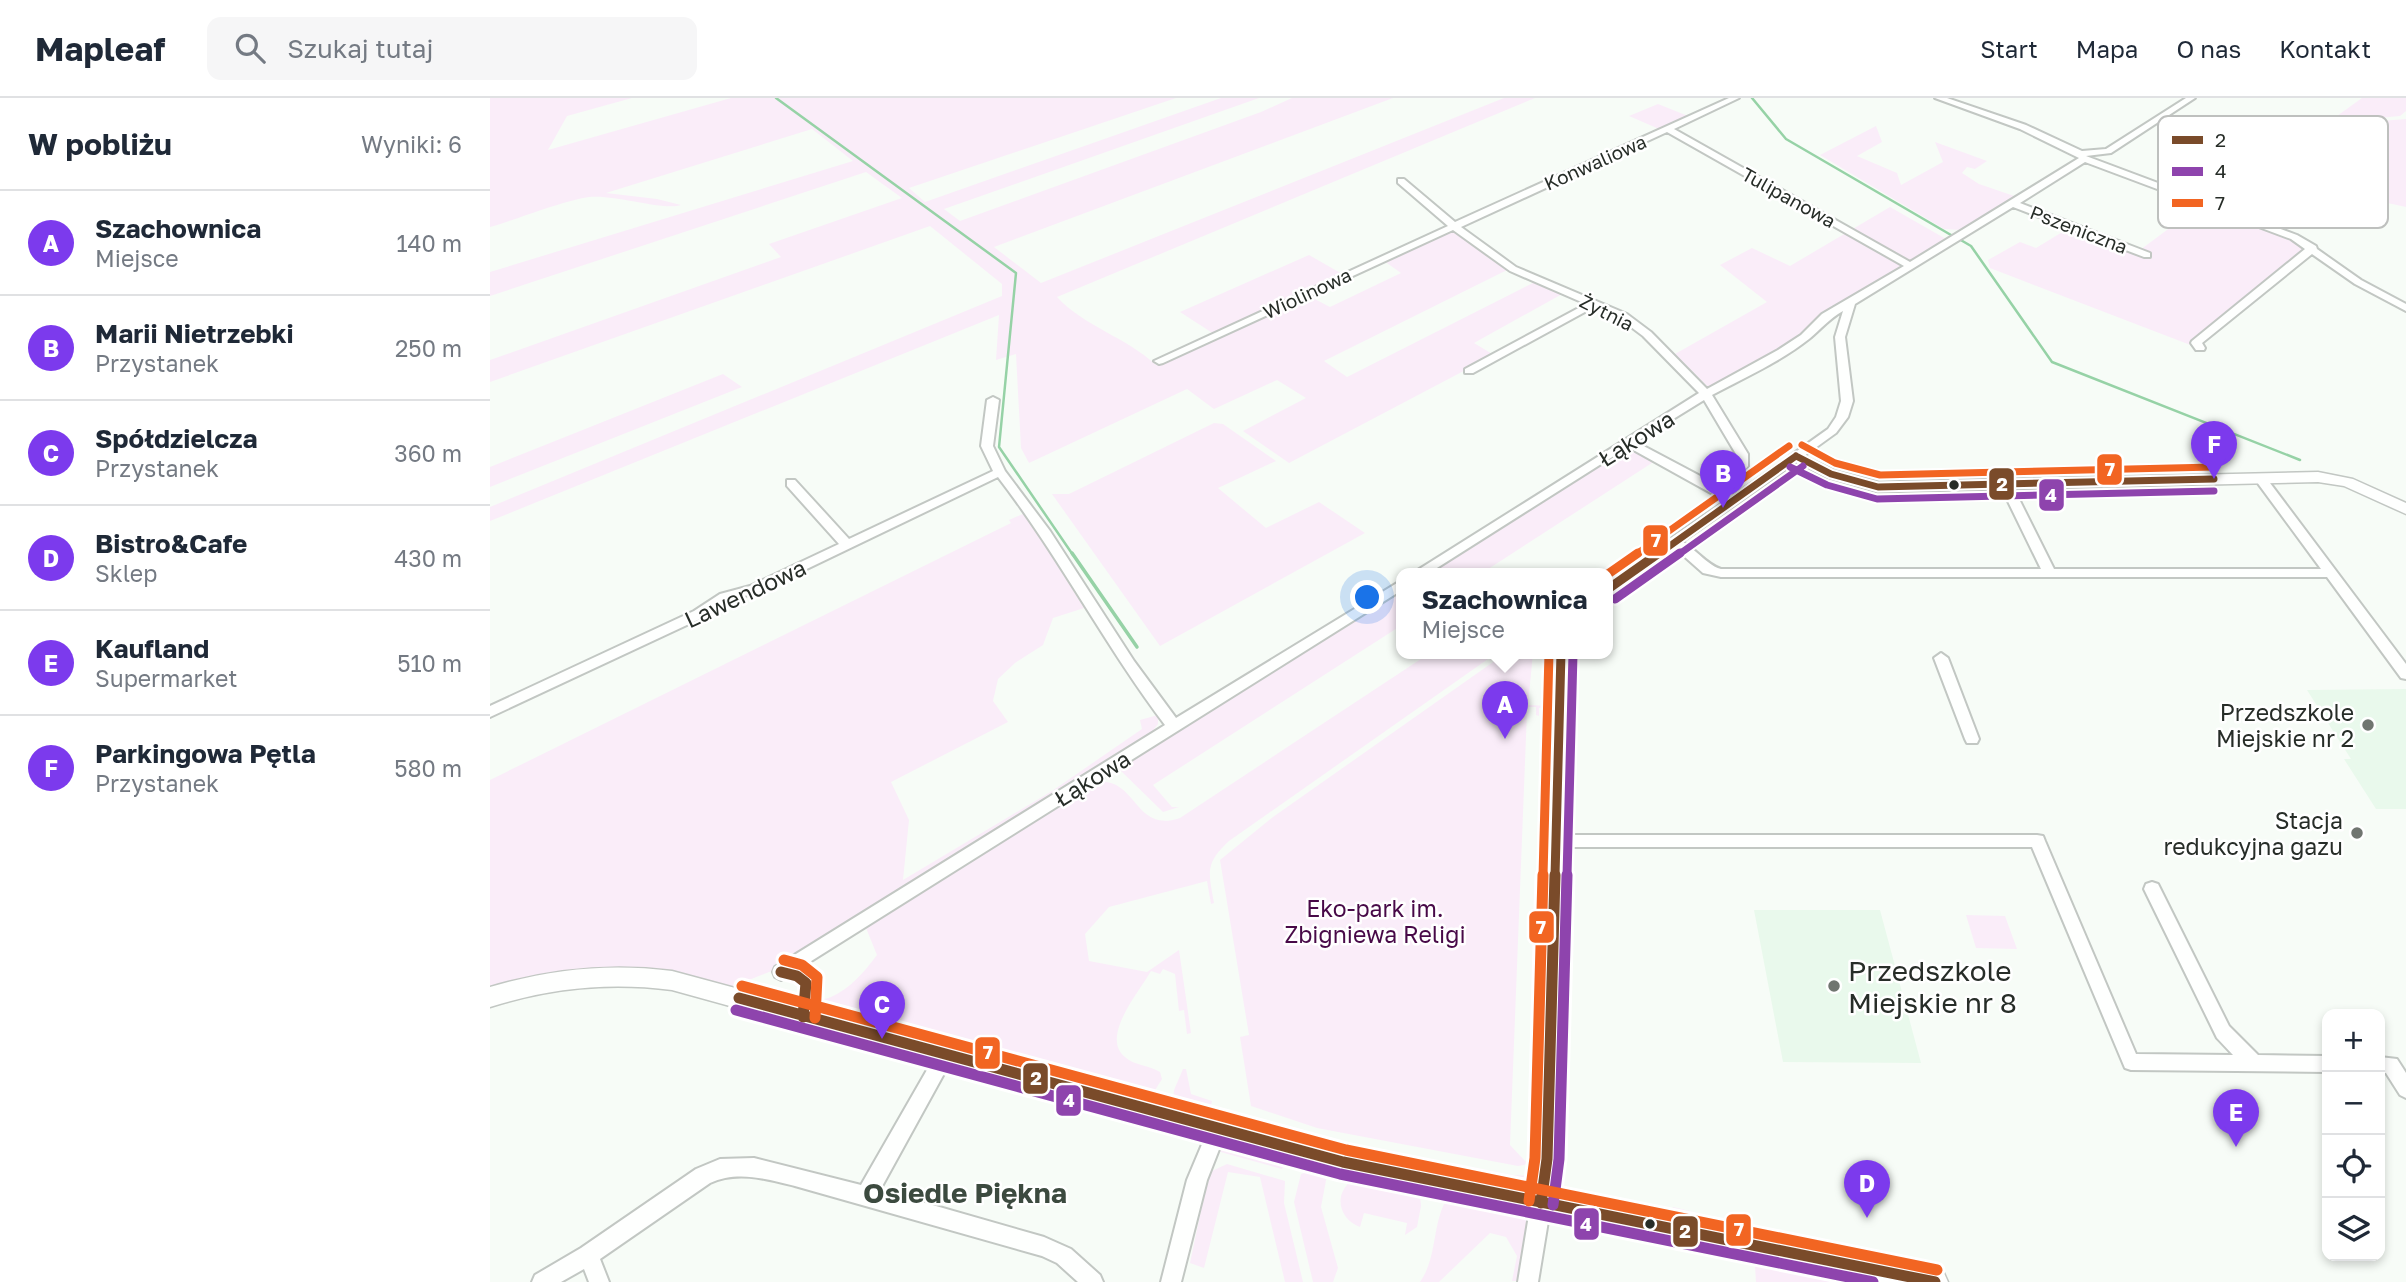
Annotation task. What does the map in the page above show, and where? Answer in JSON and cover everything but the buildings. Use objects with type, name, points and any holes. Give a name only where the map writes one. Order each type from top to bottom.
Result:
[{"type":"street","name":"Konwaliowa","points":[[1455,226],[1735,98]]},
{"type":"street","points":[[1939,98],[2023,127],[2082,156],[2158,184]]},
{"type":"street","points":[[2163,116],[2191,98]]},
{"type":"street","points":[[2082,156],[2108,151],[2158,119]]},
{"type":"street","name":"Tulipanowa","points":[[1668,129],[1909,265]]},
{"type":"street","name":"Łąkowa","points":[[1427,568],[1627,442],[1782,352],[1805,337],[1826,316],[2012,203],[2082,156]]},
{"type":"street","name":"Żytnia","points":[[1401,181],[1513,269],[1623,316],[1647,334],[1706,394],[1742,454],[1742,466],[1728,497]]},
{"type":"street","name":"Pszeniczna","points":[[2012,203],[2147,254]]},
{"type":"street","name":"Wiolinowa","points":[[1160,361],[1455,226]]},
{"type":"street","points":[[2271,228],[2313,248],[2358,282],[2406,307]]},
{"type":"street","points":[[2200,348],[2196,343],[2313,248]]},
{"type":"street","points":[[1469,371],[1595,303]]},
{"type":"street","points":[[1613,585],[1674,542],[1728,497],[1832,431],[1842,417],[1847,401],[1840,337],[1850,303]]},
{"type":"street","points":[[993,400],[987,446],[1000,472],[1110,632],[1144,689],[1174,726]]},
{"type":"street","points":[[1627,442],[1728,497]]},
{"type":"street","points":[[1796,456],[1831,474],[1878,487],[2318,477],[2348,482],[2406,509]]},
{"type":"street","name":"Lawendowa","points":[[490,712],[699,614],[725,597],[754,589],[1000,472]]},
{"type":"street","points":[[2260,478],[2406,674]]},
{"type":"street","points":[[791,483],[847,545]]},
{"type":"street","points":[[2006,485],[2050,573]]},
{"type":"street","points":[[1674,542],[1707,570],[1721,573],[2332,573]]},
{"type":"street","name":"Łąkowa","points":[[781,972],[1396,588]]},
{"type":"street","points":[[1941,658],[1972,739]]},
{"type":"street","points":[[1528,1282],[1547,1159],[1560,659]]},
{"type":"street","points":[[1555,841],[2037,841],[2131,1062],[2322,1064]]},
{"type":"street","points":[[2152,889],[2223,1032],[2254,1063]]},
{"type":"street","points":[[490,997],[554,981],[606,975],[655,976],[1332,1159],[1935,1282]]},
{"type":"street","points":[[866,1196],[945,1055]]},
{"type":"street","points":[[2385,1065],[2391,1065],[2406,1089]]},
{"type":"street","points":[[1171,1282],[1198,1180],[1218,1129]]},
{"type":"street","points":[[542,1282],[588,1255],[703,1176],[720,1168],[754,1167],[1044,1247],[1064,1256],[1093,1282]]},
{"type":"street","points":[[588,1255],[599,1282]]},
{"type":"shaded area","name":"Przedszkole Miejskie nr 2","points":[[2406,689],[2406,809],[2376,809],[2344,759],[2351,759],[2307,690]]},
{"type":"shaded area","name":"Przedszkole Miejskie nr 8","points":[[1754,910],[1880,910],[1921,1063],[1783,1062]]},
{"type":"green space","points":[[490,98],[632,98],[567,116],[548,150],[731,98],[1176,98],[909,188],[925,202],[1221,98],[1259,98],[944,209],[960,221],[1261,112],[1292,98],[1393,98],[994,247],[1041,283],[1504,98],[1535,98],[1057,297],[1080,316],[1132,347],[1156,365],[1307,295],[1330,307],[1401,273],[1384,261],[1447,233],[1455,231],[1509,269],[1324,361],[1347,377],[1535,282],[1564,293],[1474,343],[1494,355],[1289,463],[1243,431],[1306,398],[1277,380],[1214,409],[1187,389],[1029,463],[1021,448],[1016,354],[996,360],[999,315],[490,521],[490,507],[1002,296],[1002,284],[930,226],[490,382],[490,360],[781,257],[769,244],[902,198],[866,172],[490,296],[490,272],[853,161],[812,129],[606,193],[657,199],[681,205],[663,206],[589,197],[490,227]]},
{"type":"green space","points":[[2362,98],[2406,98],[2406,111],[2400,116],[2337,116]]},
{"type":"green space","points":[[1658,104],[1688,116],[1659,129],[1629,116]]},
{"type":"green space","points":[[2406,119],[2406,207],[2388,203],[2388,120]]},
{"type":"green space","points":[[1876,126],[1882,142],[1857,156],[1897,173],[1901,185],[1943,162],[1935,142],[1987,161],[1975,169],[1967,167],[1962,173],[1979,184],[2017,197],[1962,230],[1944,229],[1820,155]]},
{"type":"green space","points":[[1890,207],[1946,239],[1825,314],[1800,337],[1718,386],[1709,388],[1675,354],[1767,302],[1720,265],[1752,248],[1790,266]]},
{"type":"green space","points":[[2069,228],[2136,253],[2170,228],[2265,228],[2308,248],[2193,346],[1990,268],[1988,260],[2020,242],[2036,248]]},
{"type":"green space","points":[[1309,255],[1344,275],[1214,334],[1180,312]]},
{"type":"green space","points":[[723,374],[742,387],[490,487],[490,467]]},
{"type":"green space","points":[[1214,423],[1223,424],[1276,461],[1218,488],[1266,528],[1319,502],[1365,533],[1160,646],[1052,494],[1069,494]]},
{"type":"green space","points":[[1619,450],[1629,450],[1655,461],[1490,568],[1432,568]]},
{"type":"green space","points":[[1025,513],[1084,608],[1053,618],[1043,645],[1015,663],[998,679],[993,701],[1008,722],[891,782],[909,820],[903,880],[1052,791],[1142,729],[1140,720],[1158,715],[1158,724],[1147,738],[777,969],[731,987],[656,970],[490,991],[490,780],[1011,523],[1009,520]]},
{"type":"green space","points":[[1396,591],[1396,629],[1153,785],[1172,807],[1179,807],[1163,812],[1119,769],[1126,761]]},
{"type":"green space","points":[[1421,659],[1488,659],[1229,841],[1215,856],[1210,869],[1214,903],[1211,904],[1207,881],[1109,907],[1085,934],[1089,961],[1147,972],[1179,950],[1191,1033],[1187,1034],[1184,1010],[1179,1011],[1175,974],[1163,969],[1160,974],[1151,971],[1124,1014],[1119,1027],[1118,1048],[1125,1057],[1160,1072],[1162,1079],[1152,1095],[1139,1099],[929,1041],[931,1037],[879,1016],[840,1005],[837,1010],[812,1009],[813,1003],[838,994],[851,984],[877,955],[866,928],[1095,782],[1109,782],[1120,787],[1153,818],[1165,821],[1180,818]]},
{"type":"green space","name":"Eko-park im. Zbigniewa Religi","points":[[1497,659],[1532,659],[1528,705],[1551,706],[1539,708],[1539,716],[1536,715],[1536,707],[1528,707],[1527,711],[1510,1145],[1528,1164],[1518,1166],[1317,1128],[1251,1106],[1240,1037],[1249,1035],[1220,860],[1273,817]]},
{"type":"green space","points":[[1966,915],[2005,916],[2017,949],[1976,948]]},
{"type":"green space","points":[[1183,1069],[1186,1069],[1191,1094],[1212,1101],[1206,1112],[1189,1113],[1173,1102],[1174,1090]]},
{"type":"green space","points":[[1321,1138],[1513,1175],[1533,1176],[1520,1185],[1510,1187],[1310,1144],[1314,1139]]},
{"type":"green space","points":[[1231,1143],[1286,1158],[1282,1169],[1217,1151]]},
{"type":"green space","points":[[1227,1164],[1285,1181],[1284,1203],[1303,1282],[1285,1282],[1260,1177],[1228,1172],[1204,1268],[1190,1263],[1206,1187],[1212,1171]]},
{"type":"green space","points":[[1310,1171],[1327,1175],[1321,1207],[1338,1268],[1333,1282],[1313,1282],[1294,1202],[1301,1174]]},
{"type":"green space","points":[[1352,1180],[1420,1196],[1417,1227],[1405,1235],[1407,1223],[1364,1213],[1360,1227],[1353,1223],[1343,1213],[1341,1206],[1342,1193]]},
{"type":"green space","points":[[1445,1202],[1525,1218],[1527,1221],[1520,1276],[1517,1281],[1512,1281],[1517,1256],[1506,1237],[1490,1233],[1439,1282],[1420,1282],[1429,1263]]},
{"type":"green space","points":[[1673,1207],[1756,1227],[1749,1233],[1670,1212]]},
{"type":"green space","points":[[1805,1236],[1878,1250],[1878,1258],[1808,1245]]},
{"type":"green space","points":[[1755,1266],[1833,1282],[1756,1282]]},
{"type":"waterway","points":[[776,98],[1016,273],[999,447],[1073,555]]},
{"type":"waterway","points":[[1752,98],[1786,139],[1951,235]]},
{"type":"waterway","points":[[1959,239],[1971,246],[2052,362],[2300,460]]},
{"type":"waterway","points":[[1072,553],[1137,647]]},
{"type":"transit line","name":"7","points":[[1802,445],[1835,463],[1880,475],[2214,467]]},
{"type":"transit line","name":"7","points":[[1613,570],[1789,446]]},
{"type":"transit line","name":"2","points":[[1796,456],[1831,474],[1878,487],[2214,479]]},
{"type":"transit line","name":"2","points":[[1613,585],[1796,456]]},
{"type":"transit line","name":"4","points":[[1615,599],[1803,466]]},
{"type":"transit line","name":"4","points":[[1790,467],[1827,485],[1877,499],[2214,491]]},
{"type":"transit line","name":"7","points":[[1529,1201],[1535,1158],[1549,659]]},
{"type":"transit line","name":"2","points":[[1541,1203],[1547,1159],[1561,659]]},
{"type":"transit line","name":"4","points":[[1553,1205],[1559,1159],[1573,659]]},
{"type":"transit line","name":"7","points":[[784,960],[802,965],[817,977],[815,1018]]},
{"type":"transit line","name":"2","points":[[781,972],[797,976],[806,983],[803,1017]]},
{"type":"transit line","name":"7","points":[[742,986],[1346,1150],[1937,1270]]},
{"type":"transit line","name":"2","points":[[739,998],[1343,1162],[1935,1282]]},
{"type":"transit line","name":"4","points":[[736,1010],[1340,1174],[1873,1282]]},
{"type":"place","name":"Parkingowa Pętla","points":[[2214,479]]},
{"type":"place","name":"Marii Nietrzebki","points":[[1723,508]]},
{"type":"place","name":"Przedszkole Miejskie nr 2","points":[[2368,725]]},
{"type":"place","name":"Szachownica","points":[[1505,739]]},
{"type":"place","name":"Stacja redukcyjna gazu","points":[[2357,833]]},
{"type":"place","name":"Przedszkole Miejskie nr 8","points":[[1834,986]]},
{"type":"place","name":"Spółdzielcza","points":[[882,1039]]},
{"type":"place","name":"Kaufland","points":[[2236,1147]]},
{"type":"place","name":"Bistro&Cafe","points":[[1867,1218]]},
{"type":"district","name":"Osiedle Piękna","points":[[965,1192]]}]
